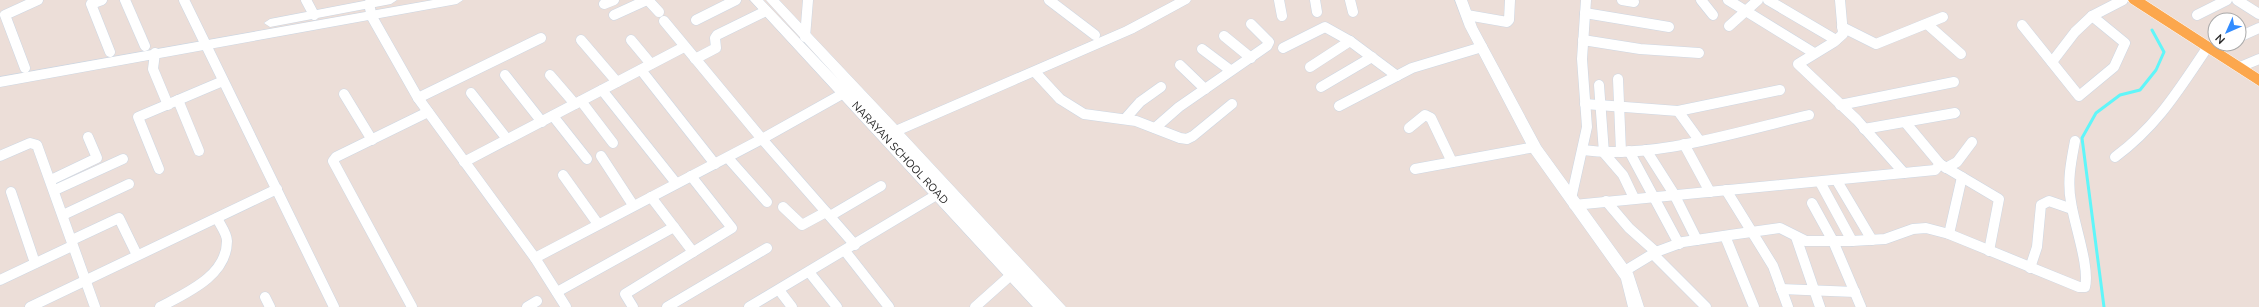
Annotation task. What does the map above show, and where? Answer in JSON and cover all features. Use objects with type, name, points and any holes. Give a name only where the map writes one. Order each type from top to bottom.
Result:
[{"type":"main road","points":[[2135,0],[2207,48]]},
{"type":"main road","points":[[2214,52],[2259,80]]},
{"type":"street","points":[[25,68],[5,15],[10,11],[38,0]]},
{"type":"street","points":[[102,0],[91,4],[110,52]]},
{"type":"street","points":[[125,0],[150,49],[153,68],[168,105]]},
{"type":"street","points":[[184,0],[334,307]]},
{"type":"street","points":[[306,0],[314,15]]},
{"type":"street","points":[[0,82],[150,49],[370,10],[391,0]]},
{"type":"street","points":[[203,40],[314,15],[457,0]]},
{"type":"street","points":[[604,4],[614,0]]},
{"type":"street","points":[[614,15],[648,0],[662,16],[684,47],[855,245]]},
{"type":"street","points":[[696,20],[736,0]]},
{"type":"street","name":"NARAYAN SCHOOL ROAD","points":[[756,0],[769,6],[844,93],[886,130]]},
{"type":"street","points":[[805,37],[808,0]]},
{"type":"street","points":[[886,130],[1095,35],[1167,0]]},
{"type":"street","points":[[886,130],[1035,72],[1129,30],[1185,0]]},
{"type":"street","points":[[1279,0],[1282,16]]},
{"type":"street","points":[[1315,0],[1317,12]]},
{"type":"street","points":[[1350,0],[1353,12]]},
{"type":"street","points":[[1461,0],[1482,47],[1535,147],[1572,202],[1628,277],[1636,307]]},
{"type":"street","points":[[1467,15],[1507,22],[1509,20],[1510,0]]},
{"type":"street","points":[[1572,202],[1584,150],[1587,126],[1582,59],[1586,0]]},
{"type":"street","points":[[1622,0],[1634,2]]},
{"type":"street","points":[[1701,0],[1713,15]]},
{"type":"street","points":[[1728,0],[1814,53]]},
{"type":"street","points":[[1729,26],[1758,0]]},
{"type":"street","points":[[1768,0],[1836,40]]},
{"type":"street","points":[[1840,0],[1843,34],[1798,64],[1864,129],[1904,173]]},
{"type":"street","points":[[2052,62],[2075,32],[2092,16],[2124,0]]},
{"type":"street","points":[[2197,16],[2227,0]]},
{"type":"street","points":[[1055,1],[1095,35]]},
{"type":"street","points":[[2241,1],[2259,14]]},
{"type":"street","points":[[695,59],[716,48],[715,38],[717,35],[769,6],[805,37],[886,130],[943,191],[1058,307]]},
{"type":"street","points":[[370,10],[418,98],[535,258],[566,307]]},
{"type":"street","points":[[1585,13],[1668,27]]},
{"type":"street","points":[[2022,25],[2079,96],[2114,67],[2125,43],[2092,16]]},
{"type":"street","points":[[1842,27],[1876,44],[1943,18]]},
{"type":"street","points":[[1155,128],[1230,70],[1251,58],[1267,46],[1269,42],[1251,24]]},
{"type":"street","points":[[1927,24],[1961,54]]},
{"type":"street","points":[[1283,48],[1323,27],[1350,41],[1397,76]]},
{"type":"street","points":[[2247,33],[2259,28]]},
{"type":"street","points":[[1224,36],[1251,58]]},
{"type":"street","points":[[418,98],[541,38]]},
{"type":"street","points":[[581,40],[617,82]]},
{"type":"street","points":[[631,40],[651,64]]},
{"type":"street","points":[[1584,40],[1640,49],[1699,53]]},
{"type":"street","points":[[1310,67],[1350,41]]},
{"type":"street","points":[[464,162],[684,47]]},
{"type":"street","points":[[1339,106],[1412,68],[1482,47]]},
{"type":"street","points":[[2115,157],[2138,140],[2152,124],[2183,84],[2207,48]]},
{"type":"street","points":[[0,73],[110,52],[150,49]]},
{"type":"street","points":[[1202,49],[1230,70]]},
{"type":"street","points":[[1321,87],[1372,57]]},
{"type":"street","points":[[2240,67],[2259,58]]},
{"type":"street","points":[[1180,65],[1205,89]]},
{"type":"street","points":[[641,70],[716,164]]},
{"type":"street","points":[[1035,72],[1060,99],[1072,108],[1084,114],[1125,119],[1188,139],[1232,104]]},
{"type":"street","points":[[505,75],[542,122]]},
{"type":"street","points":[[550,75],[578,103],[613,143]]},
{"type":"street","points":[[1618,79],[1619,107],[1625,151],[1654,197],[1679,244]]},
{"type":"street","points":[[159,169],[138,117],[223,81]]},
{"type":"street","points":[[1840,105],[1954,82]]},
{"type":"street","points":[[1599,85],[1599,106],[1604,153],[1623,175],[1634,198]]},
{"type":"street","points":[[1125,119],[1140,102],[1161,87]]},
{"type":"street","points":[[602,90],[676,183]]},
{"type":"street","points":[[1585,104],[1678,111],[1780,90]]},
{"type":"street","points":[[472,93],[507,139]]},
{"type":"street","points":[[535,258],[633,205],[728,158],[844,93]]},
{"type":"street","points":[[344,94],[372,140]]},
{"type":"street","points":[[178,100],[199,151]]},
{"type":"street","points":[[1678,111],[1699,140]]},
{"type":"street","points":[[412,307],[400,280],[333,161],[336,157],[428,112]]},
{"type":"street","points":[[1864,129],[1955,113]]},
{"type":"street","points":[[1584,150],[1604,153],[1646,150],[1684,144],[1809,115]]},
{"type":"street","points":[[553,116],[587,159]]},
{"type":"street","points":[[1409,128],[1424,116],[1431,118],[1452,162]]},
{"type":"street","points":[[1905,122],[1943,166],[1999,199],[1989,251]]},
{"type":"street","points":[[53,185],[97,158],[88,137]]},
{"type":"street","points":[[1623,272],[1655,253],[1679,244],[1752,232],[1780,228],[1806,241],[1852,241],[1885,239],[1913,229],[1926,228],[1948,234],[2079,287],[2085,287],[2084,257],[2072,209],[2069,172],[2075,141]]},
{"type":"street","points":[[1572,202],[1606,202],[1674,194],[1837,181],[1935,170],[1957,162],[1972,142]]},
{"type":"street","points":[[0,156],[34,143],[53,185],[84,281],[95,307]]},
{"type":"street","points":[[1684,144],[1710,192]]},
{"type":"street","points":[[1415,169],[1535,147]]},
{"type":"street","points":[[1646,150],[1674,194],[1697,240]]},
{"type":"street","points":[[601,156],[633,205]]},
{"type":"street","points":[[728,158],[767,202]]},
{"type":"street","points":[[53,185],[123,159]]},
{"type":"street","points":[[562,175],[598,224]]},
{"type":"street","points":[[633,307],[625,294],[732,228],[691,176]]},
{"type":"street","points":[[1948,234],[1962,177]]},
{"type":"street","points":[[1837,181],[1872,240]]},
{"type":"street","points":[[1820,182],[1852,241]]},
{"type":"street","points":[[63,215],[129,184]]},
{"type":"street","points":[[783,207],[802,225],[828,214],[881,186]]},
{"type":"street","points":[[30,307],[277,189]]},
{"type":"street","points":[[1726,190],[1773,266],[1788,307]]},
{"type":"street","points":[[748,307],[845,251],[943,191]]},
{"type":"street","name":"NARAYAN SCHOOL ROAD","points":[[943,191],[1036,305]]},
{"type":"street","points":[[11,192],[36,263]]},
{"type":"street","points":[[651,197],[693,252]]},
{"type":"street","points":[[2030,268],[2037,247],[2041,206],[2044,202],[2048,201],[2072,209]]},
{"type":"street","points":[[1606,202],[1625,224],[1655,253],[1706,307]]},
{"type":"street","points":[[1812,203],[1834,241],[1861,307]]},
{"type":"street","points":[[0,280],[36,263],[119,218],[122,219],[137,255]]},
{"type":"street","points":[[160,307],[201,283],[217,268],[226,249],[227,240],[217,218]]},
{"type":"street","points":[[557,292],[674,227]]},
{"type":"street","points":[[1725,236],[1754,307]]},
{"type":"street","points":[[1796,237],[1816,290],[1820,307]]},
{"type":"street","points":[[667,307],[767,248]]},
{"type":"street","points":[[845,251],[889,307]]},
{"type":"street","points":[[809,272],[837,307]]},
{"type":"street","points":[[975,307],[1012,274]]},
{"type":"street","points":[[1781,289],[1855,292]]},
{"type":"street","points":[[779,290],[792,307]]},
{"type":"street","points":[[265,297],[270,307]]},
{"type":"street","points":[[527,307],[537,301]]},
{"type":"waterway","points":[[2104,307],[2082,138],[2096,113],[2120,95],[2140,90],[2156,70],[2164,52],[2152,30]]}]
